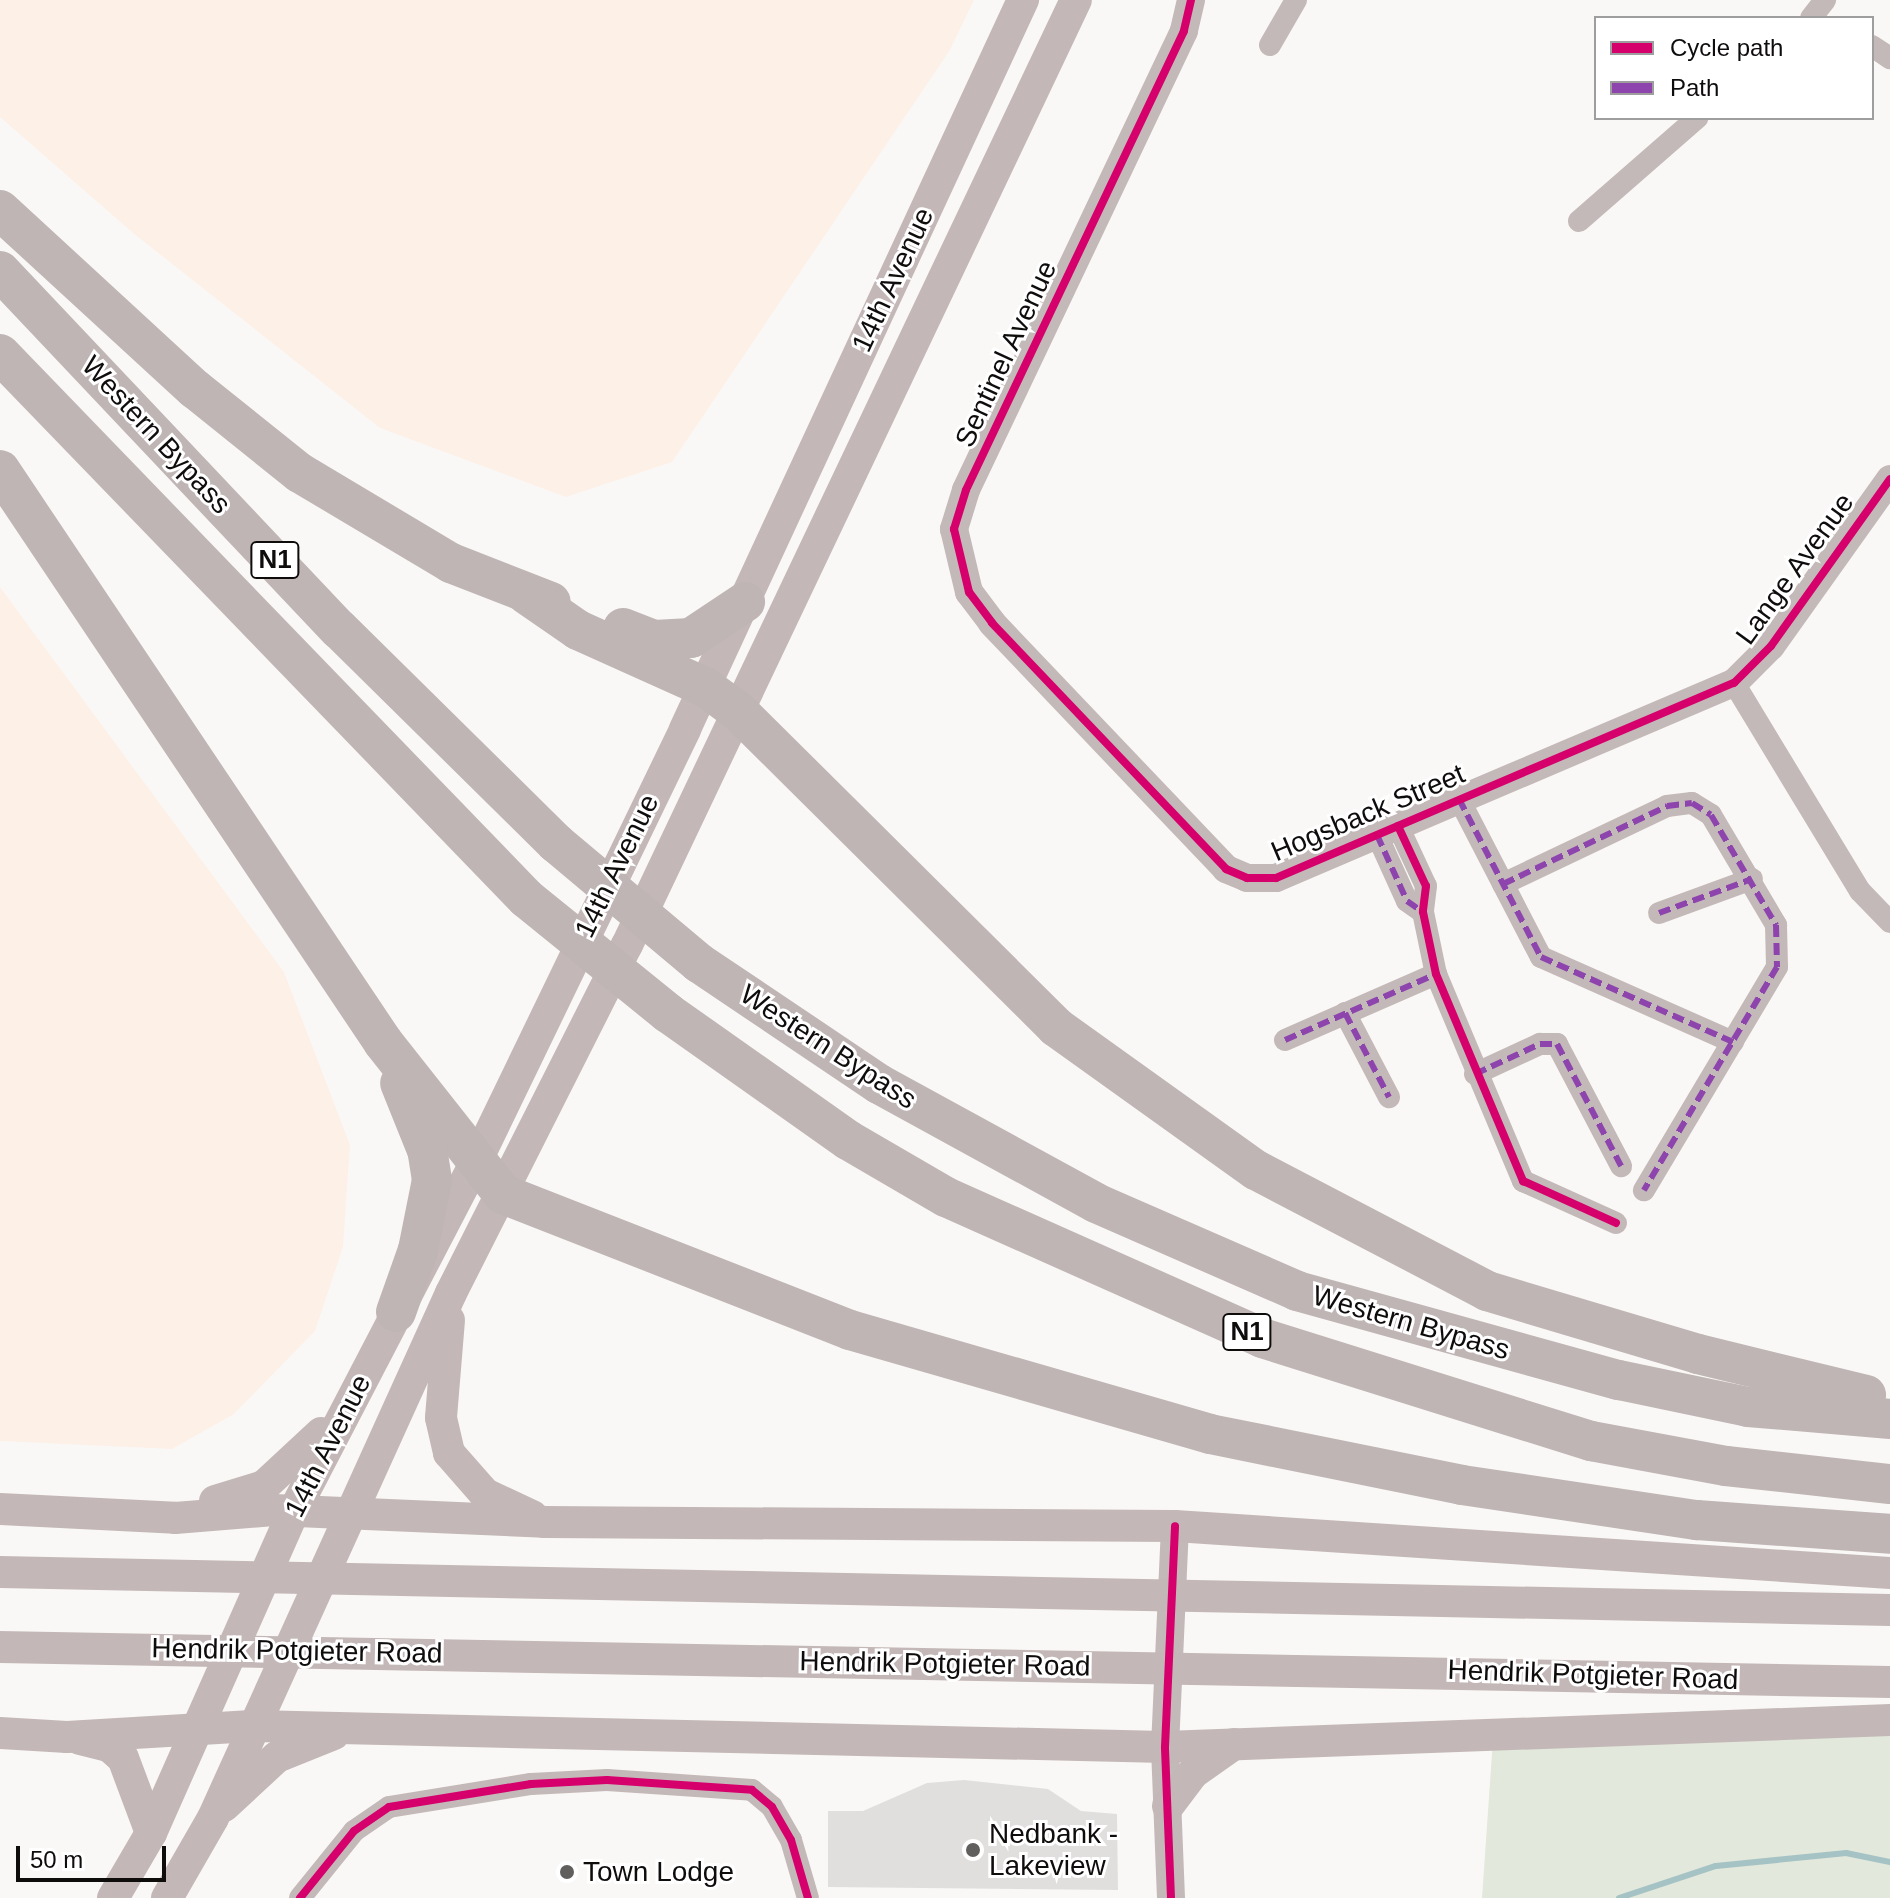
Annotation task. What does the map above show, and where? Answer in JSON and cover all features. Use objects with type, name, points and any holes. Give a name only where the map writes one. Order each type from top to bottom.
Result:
[{"type":"highway","points":[[0,210],[195,389],[300,473],[396,534],[526,594],[672,642],[700,634],[745,602]]},
{"type":"highway","name":"Western Bypass","points":[[0,271],[339,629],[556,843],[699,963],[879,1084],[1069,1188],[1297,1291],[1633,1383],[1748,1407],[1890,1419]]},
{"type":"highway","name":"Western Bypass","points":[[0,354],[526,898],[668,1013],[848,1140],[946,1197],[1262,1338],[1591,1441],[1726,1466],[1890,1484]]},
{"type":"highway","points":[[0,470],[383,1042],[503,1194],[850,1330],[1210,1434],[1478,1488],[1697,1520],[1890,1534]]},
{"type":"highway","points":[[526,594],[578,630],[705,687],[739,712],[1056,1027],[1256,1170],[1487,1291],[1797,1381],[1890,1399]]},
{"type":"highway","points":[[383,1042],[427,1150],[432,1180],[418,1250],[396,1312]]},
{"type":"main road","name":"14th Avenue","points":[[113,1898],[151,1833],[294,1511],[476,1162],[705,687],[1011,15],[1023,0]]},
{"type":"main road","name":"14th Avenue","points":[[213,1818],[252,1726],[355,1515],[451,1293],[503,1194],[739,712],[1076,0]]},
{"type":"main road","points":[[451,1293],[441,1418],[449,1453],[485,1494],[544,1522]]},
{"type":"main road","points":[[175,1518],[279,1475],[356,1390]]},
{"type":"main road","points":[[0,1509],[175,1518],[294,1511],[544,1522],[1175,1526],[1890,1573]]},
{"type":"main road","points":[[0,1572],[1890,1610]]},
{"type":"main road","name":"Hendrik Potgieter Road","points":[[0,1647],[1212,1670],[1529,1670],[1890,1682]]},
{"type":"main road","points":[[0,1733],[67,1737],[198,1726],[252,1726],[1165,1747],[1890,1720]]},
{"type":"main road","points":[[167,1898],[213,1818],[277,1757],[344,1729]]},
{"type":"main road","points":[[67,1737],[109,1746],[123,1758],[151,1833]]},
{"type":"main road","points":[[1168,1806],[1193,1773],[1234,1744]]},
{"type":"main road","points":[[192,1898],[197,1846]]},
{"type":"street","name":"Sentinel Avenue","points":[[1071,706],[969,592],[954,529],[966,490],[1184,31],[1191,0]]},
{"type":"street","points":[[1270,45],[1296,0]]},
{"type":"street","points":[[1579,221],[1695,120]]},
{"type":"street","name":"Lange Avenue","points":[[1734,683],[1771,646],[1890,479]]},
{"type":"street","name":"Hogsback Street","points":[[1071,706],[1237,876],[1276,878],[1734,683]]},
{"type":"street","points":[[1734,683],[1860,891],[1890,922]]},
{"type":"street","points":[[1459,799],[1533,948],[1548,964],[1733,1042]]},
{"type":"street","points":[[1503,884],[1680,803],[1711,815],[1752,879],[1776,925],[1779,954],[1733,1042],[1644,1190]]},
{"type":"street","points":[[1387,831],[1407,901],[1423,912],[1436,974],[1475,1074],[1523,1181],[1616,1223]]},
{"type":"street","points":[[1659,913],[1752,879]]},
{"type":"street","points":[[1285,1040],[1436,974]]},
{"type":"street","points":[[1345,1013],[1389,1097]]},
{"type":"street","points":[[1475,1074],[1540,1044],[1557,1044],[1621,1166]]},
{"type":"street","points":[[1171,1898],[1165,1747],[1175,1526]]},
{"type":"street","points":[[300,1898],[354,1831],[389,1807],[531,1784],[607,1780],[752,1790],[786,1830],[808,1898]]},
{"type":"shaded area","points":[[0,0],[974,0],[950,50],[672,462],[566,497],[380,428],[133,233],[0,117]]},
{"type":"shaded area","points":[[0,587],[284,972],[350,1145],[343,1247],[315,1331],[234,1414],[172,1449],[0,1441]]},
{"type":"shaded area","points":[[1890,1722],[1890,1898],[1482,1898],[1493,1739]]},
{"type":"building","name":"Nedbank - Lakeview","points":[[964,1780],[1048,1789],[1081,1811],[1117,1814],[1118,1890],[828,1887],[828,1811],[863,1811],[927,1783]]},
{"type":"waterway","points":[[1619,1898],[1716,1866],[1846,1853],[1890,1862]]},
{"type":"marked path","points":[[1459,799],[1541,957],[1733,1042]]},
{"type":"marked path","points":[[1503,884],[1667,806],[1692,803],[1711,815],[1776,925],[1777,967],[1644,1190]]},
{"type":"marked path","points":[[1377,835],[1407,901],[1423,912]]},
{"type":"marked path","points":[[1659,913],[1752,879]]},
{"type":"marked path","points":[[1285,1040],[1436,974]]},
{"type":"marked path","points":[[1345,1013],[1389,1097]]},
{"type":"marked path","points":[[1475,1074],[1540,1044],[1557,1044],[1621,1166]]},
{"type":"cycle path","points":[[1191,0],[1184,31],[966,490],[954,529],[969,592],[992,623],[1226,869],[1247,878],[1276,878],[1734,683],[1771,646],[1890,479]]},
{"type":"cycle path","points":[[1398,826],[1426,886],[1423,912],[1436,974],[1523,1181],[1616,1223]]},
{"type":"cycle path","points":[[1171,1898],[1165,1747],[1175,1526]]},
{"type":"cycle path","points":[[300,1898],[354,1831],[389,1807],[531,1784],[607,1780],[752,1790],[772,1807],[791,1840],[808,1898]]},
{"type":"place","name":"Nedbank - Lakeview","points":[[973,1850]]},
{"type":"place","name":"Town Lodge","points":[[567,1872]]}]
